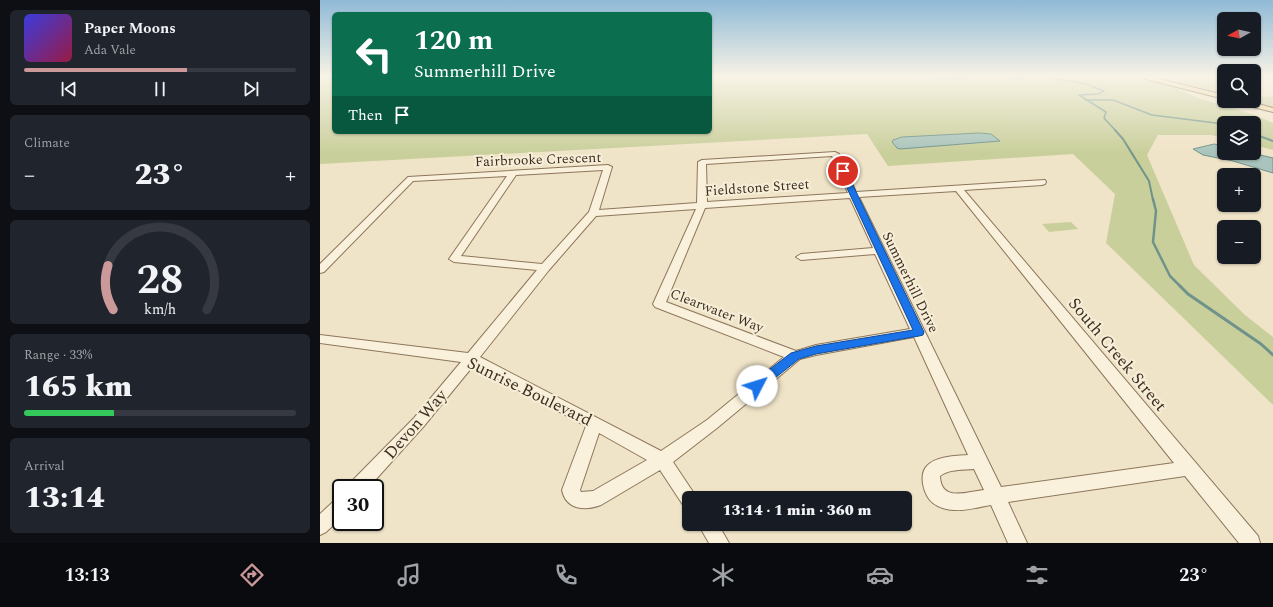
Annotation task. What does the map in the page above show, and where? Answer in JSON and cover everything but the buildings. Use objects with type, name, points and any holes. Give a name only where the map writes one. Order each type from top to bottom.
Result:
[{"type":"main road","points":[[1261,107],[1273,110]]},
{"type":"street","name":"Summerhill Drive","points":[[702,162],[835,154],[1018,543]]},
{"type":"street","name":"Clearwater Way","points":[[702,162],[702,205],[659,304],[795,356]]},
{"type":"street","name":"Fairbrooke Crescent","points":[[320,270],[410,179],[608,167],[593,213],[470,358]]},
{"type":"street","points":[[513,173],[454,259],[545,268]]},
{"type":"street","name":"Fieldstone Street","points":[[593,213],[1042,182]]},
{"type":"street","name":"South Creek Street","points":[[958,188],[1251,543]]},
{"type":"street","points":[[801,257],[880,250]]},
{"type":"street","points":[[595,423],[571,490],[572,495],[578,500],[595,499],[610,492],[662,460],[712,424],[780,366],[795,356],[816,350],[919,332]]},
{"type":"street","name":"Sunrise Boulevard","points":[[320,339],[470,358],[595,423],[662,460],[683,491]]},
{"type":"street","name":"Devon Way","points":[[365,479],[419,422],[470,358]]},
{"type":"street","points":[[980,461],[935,468],[931,473],[933,488],[938,496],[946,501],[954,502],[1189,468]]},
{"type":"street","points":[[320,526],[332,515]]},
{"type":"street","points":[[712,531],[720,543]]},
{"type":"green space","points":[[320,102],[332,102],[332,134],[712,134],[712,102],[1213,102],[1217,104],[1217,108],[1232,108],[1255,115],[1257,116],[1217,116],[1217,136],[1211,135],[1158,135],[1147,155],[1194,265],[1245,315],[1273,337],[1273,405],[1106,243],[1115,194],[1073,154],[888,166],[867,134],[320,164]]},
{"type":"green space","points":[[1261,102],[1273,102],[1273,107],[1261,104]]},
{"type":"green space","points":[[1261,118],[1273,123],[1273,150],[1261,147]]},
{"type":"green space","points":[[1071,222],[1078,229],[1049,232],[1042,224]]},
{"type":"water","points":[[979,133],[991,134],[1000,141],[900,149],[897,148],[892,142],[893,140],[902,137]]},
{"type":"water","points":[[1217,145],[1217,158],[1203,155],[1193,149]]},
{"type":"water","points":[[1261,155],[1273,158],[1273,173],[1261,169],[1261,168],[1228,160],[1261,160]]},
{"type":"waterway","points":[[1091,102],[1106,112],[1104,118],[1116,131]]},
{"type":"waterway","points":[[1119,102],[1152,115],[1217,123]]},
{"type":"waterway","points":[[1115,130],[1123,139],[1149,181],[1153,200]]},
{"type":"waterway","points":[[1261,137],[1273,141]]},
{"type":"waterway","points":[[1153,199],[1156,211],[1153,242],[1170,276],[1188,294],[1261,344],[1273,355]]},
{"type":"route","points":[[757,386],[780,366],[795,356],[816,350],[919,332],[843,171]]}]
